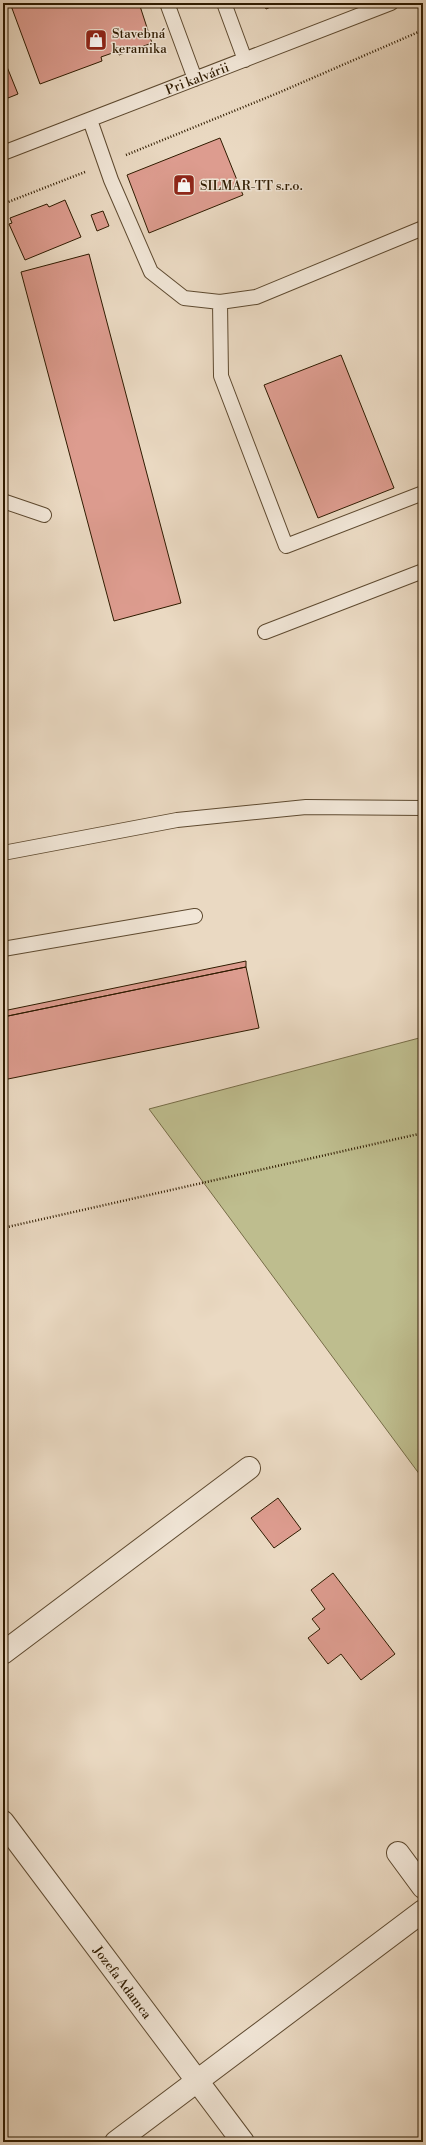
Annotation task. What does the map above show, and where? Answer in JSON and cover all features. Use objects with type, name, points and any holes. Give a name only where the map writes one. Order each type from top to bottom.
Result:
[{"type":"street","points":[[3,1653],[249,1468]]},
{"type":"street","name":"Jozefa Adamca","points":[[3,1822],[243,2142]]},
{"type":"street","points":[[398,1853],[423,1887]]},
{"type":"street","points":[[116,2142],[423,1911]]},
{"type":"lane","points":[[167,3],[195,79]]},
{"type":"lane","points":[[224,3],[245,60]]},
{"type":"lane","name":"Pri kalvárii","points":[[3,153],[392,3]]},
{"type":"lane","points":[[90,120],[151,272],[184,298],[220,302],[256,297],[423,228]]},
{"type":"lane","points":[[220,302],[221,376],[286,546],[423,493]]},
{"type":"lane","points":[[3,501],[44,515]]},
{"type":"lane","points":[[265,632],[423,571]]},
{"type":"lane","points":[[3,853],[177,820],[306,807],[423,808]]},
{"type":"lane","points":[[3,949],[195,916]]},
{"type":"path","points":[[3,204],[278,93],[423,30]]},
{"type":"path","points":[[3,1228],[423,1133]]},
{"type":"shaded area","points":[[423,1037],[423,1479],[149,1109]]},
{"type":"building","points":[[10,3],[139,3],[152,43],[119,55],[118,51],[101,57],[102,61],[40,84]]},
{"type":"building","points":[[263,3],[280,3],[266,9]]},
{"type":"building","points":[[3,57],[18,94],[3,100]]},
{"type":"building","name":"SILMAR-TT s.r.o.","points":[[220,138],[243,195],[149,233],[127,175]]},
{"type":"building","points":[[65,200],[81,237],[25,260],[9,224],[12,223],[10,218],[47,204],[49,207]]},
{"type":"building","points":[[103,211],[109,226],[97,231],[91,215]]},
{"type":"building","points":[[89,254],[181,603],[114,621],[21,272]]},
{"type":"building","points":[[341,355],[394,488],[318,518],[264,385]]},
{"type":"building","points":[[246,961],[246,967],[3,1017],[3,1011]]},
{"type":"building","points":[[246,967],[259,1028],[3,1080],[3,1017]]},
{"type":"building","points":[[278,1498],[301,1529],[274,1548],[251,1518]]},
{"type":"building","points":[[333,1573],[395,1654],[361,1680],[341,1654],[328,1664],[308,1638],[320,1629],[312,1619],[325,1609],[311,1590]]},
{"type":"place","name":"Stavebná keramika","points":[[96,40]]},
{"type":"place","name":"SILMAR-TT s.r.o.","points":[[184,185]]}]
